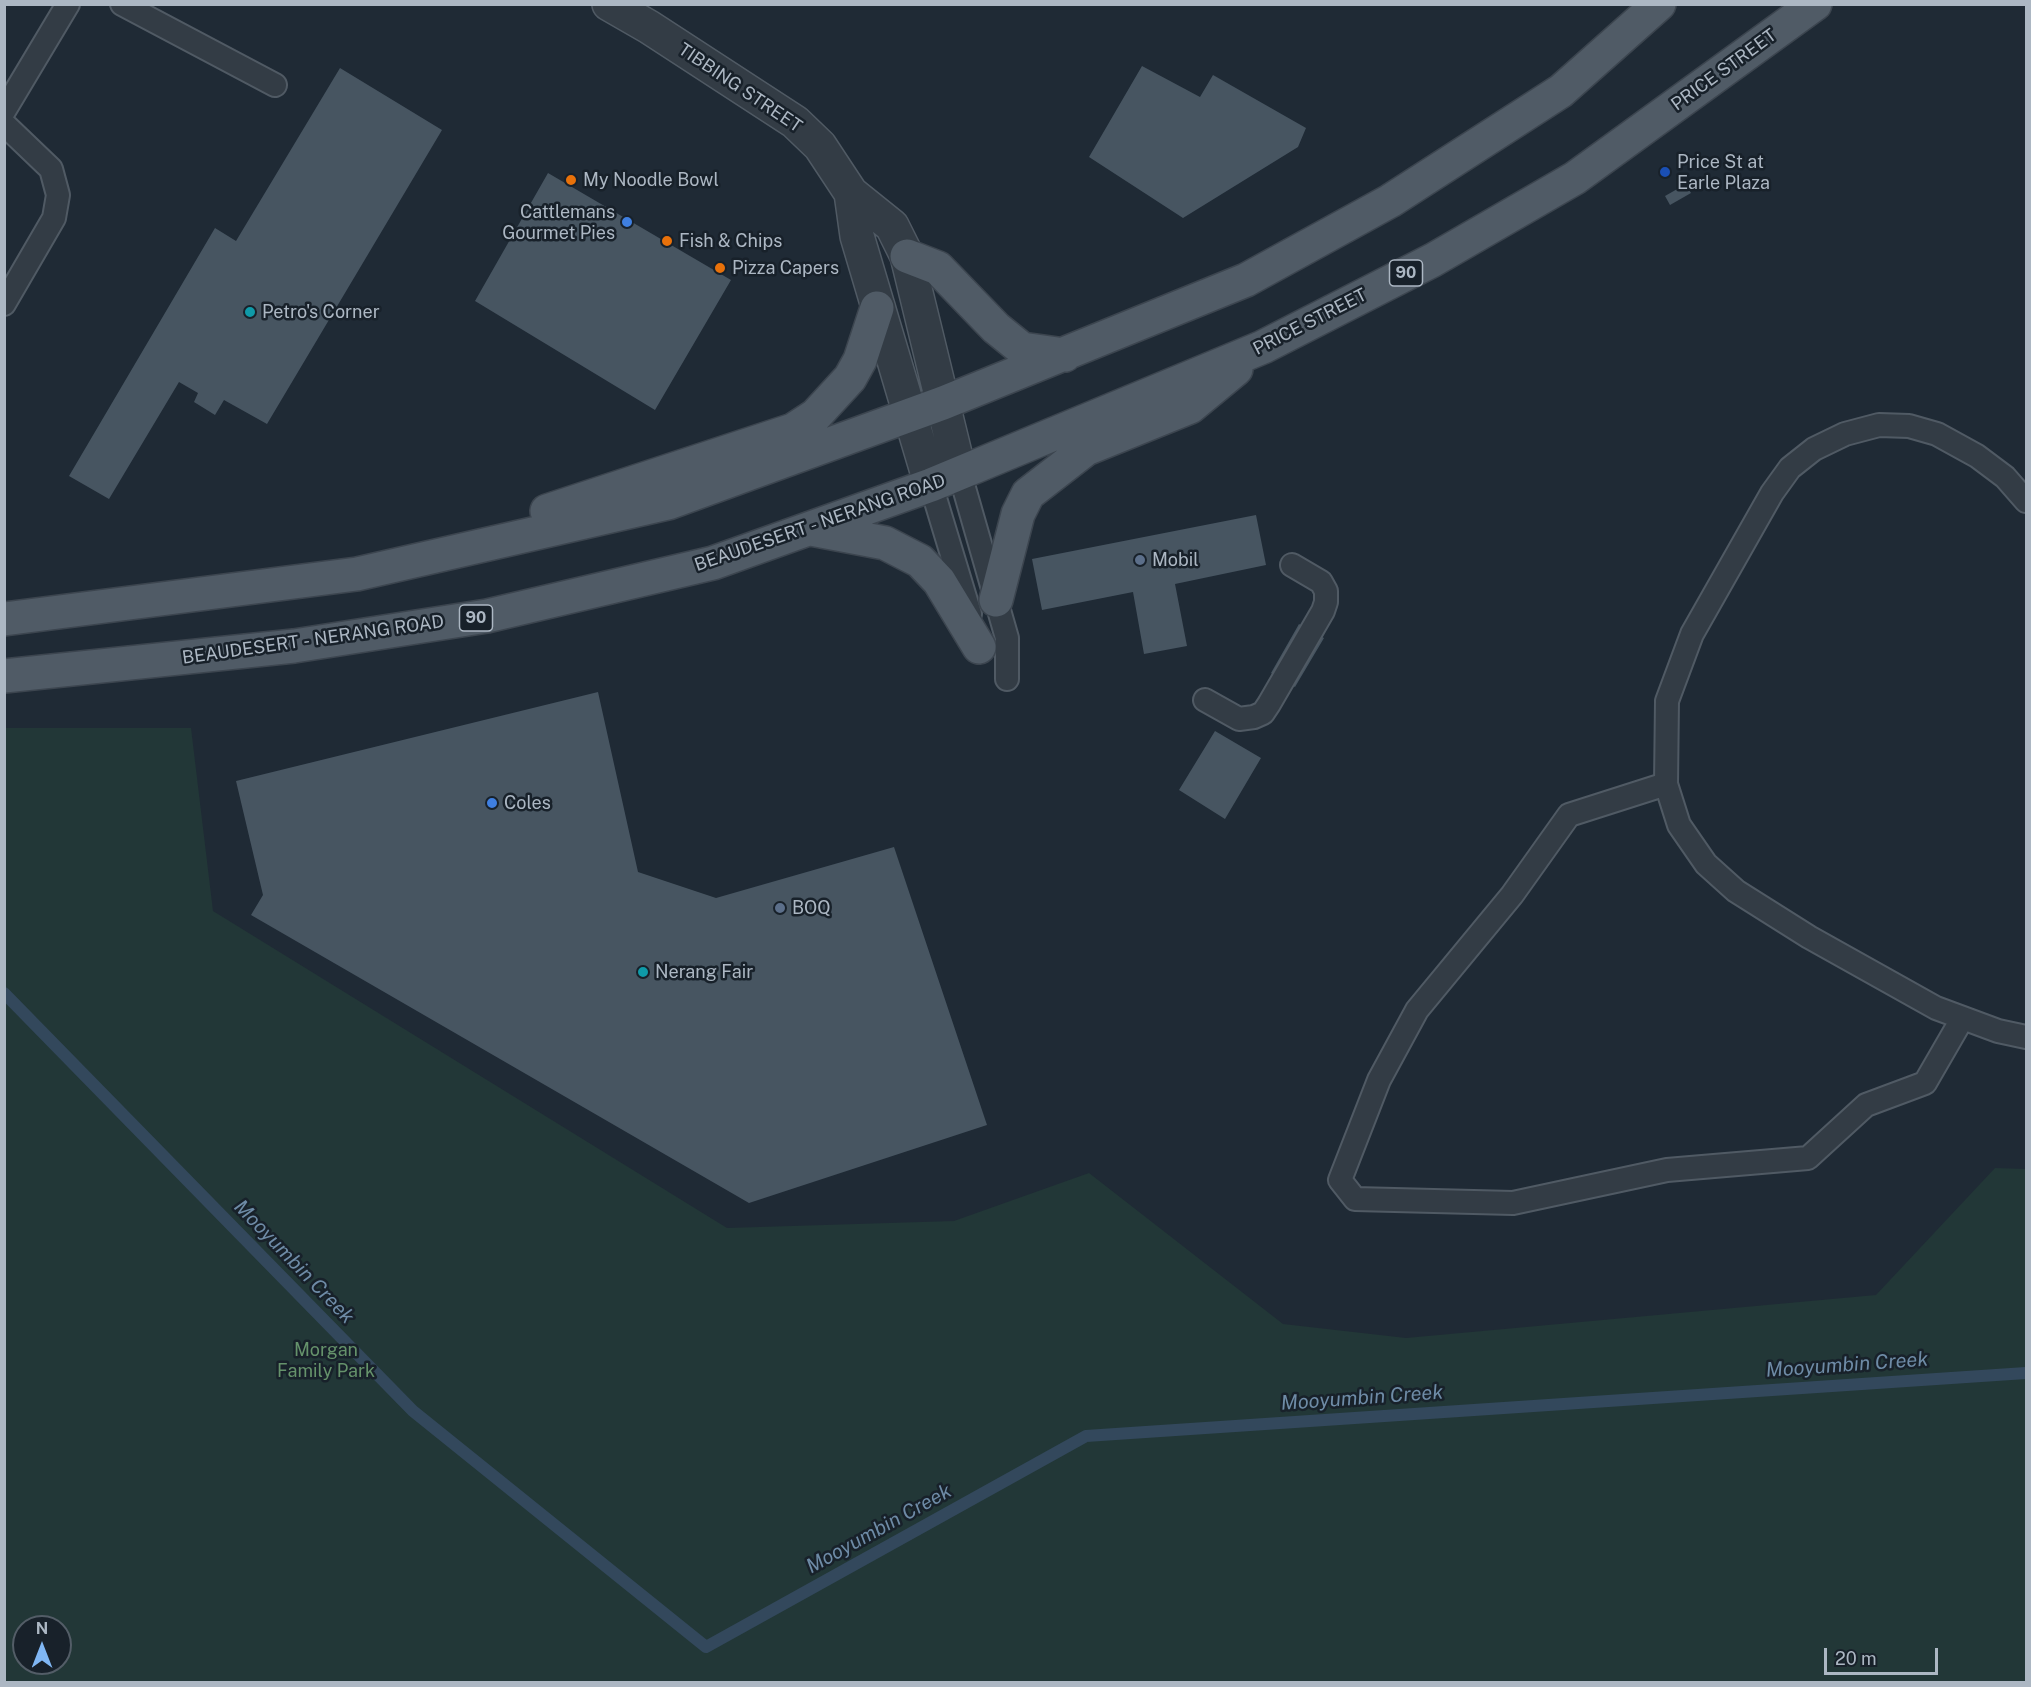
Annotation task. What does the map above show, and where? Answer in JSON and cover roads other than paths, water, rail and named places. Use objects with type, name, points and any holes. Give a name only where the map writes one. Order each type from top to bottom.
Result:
[{"type":"main road","points":[[4,619],[357,574],[668,503],[943,404],[1246,280],[1390,201],[1561,91],[1659,4]]},
{"type":"main road","name":"PRICE STREET","points":[[946,479],[1263,347],[1433,260],[1575,178],[1815,4]]},
{"type":"main road","points":[[908,256],[938,268],[996,328],[1022,349],[1065,354]]},
{"type":"main road","points":[[357,574],[793,430],[816,415],[850,378],[860,360],[877,308]]},
{"type":"main road","points":[[996,600],[1018,514],[1028,494],[1086,449],[1190,407],[1263,347]]},
{"type":"main road","name":"BEAUDESERT - NERANG ROAD","points":[[4,676],[294,646],[487,616],[713,563],[946,479]]},
{"type":"main road","points":[[811,529],[885,543],[920,561],[939,580],[979,647]]},
{"type":"street","name":"TIBBING STREET","points":[[609,4],[650,27],[795,122],[820,146],[851,192],[892,226],[908,256],[932,348],[943,404],[946,479]]},
{"type":"street","name":"TIBBING STREET","points":[[851,192],[857,236],[910,415],[946,479]]},
{"type":"lane","points":[[4,111],[68,4]]},
{"type":"lane","points":[[122,4],[275,84]]},
{"type":"lane","points":[[4,124],[51,169],[58,195],[54,218],[4,304]]},
{"type":"lane","points":[[2026,501],[2005,477],[1977,456],[1938,434],[1908,426],[1879,425],[1845,434],[1814,449],[1790,468],[1772,493],[1692,634],[1667,701],[1666,784],[1679,825],[1706,864],[1736,891],[1809,937],[1936,1008],[1998,1031],[2026,1037]]},
{"type":"lane","points":[[946,479],[996,600],[1007,638],[1007,679],[979,647],[946,479]]},
{"type":"lane","points":[[1204,700],[1239,719],[1263,713],[1269,704],[1326,602],[1326,591],[1321,582],[1292,565]]},
{"type":"lane","points":[[1666,784],[1569,815],[1512,894],[1418,1010],[1379,1080],[1340,1180],[1355,1199],[1513,1203],[1667,1170],[1808,1158],[1866,1106],[1925,1083],[1962,1019]]},
{"type":"waterway","name":"Mooyumbin Creek","points":[[4,993],[413,1411],[706,1647],[1086,1436],[2026,1373]]},
{"type":"place","name":"Price St at Earle Plaza","points":[[1665,172]]},
{"type":"place","name":"My Noodle Bowl","points":[[571,180]]},
{"type":"place","name":"Cattlemans Gourmet Pies","points":[[627,222]]},
{"type":"place","name":"Fish & Chips","points":[[667,241]]},
{"type":"place","name":"Pizza Capers","points":[[720,268]]},
{"type":"place","name":"Petro's Corner","points":[[250,312]]},
{"type":"place","name":"Mobil","points":[[1140,560]]},
{"type":"place","name":"Coles","points":[[492,803]]},
{"type":"place","name":"BOQ","points":[[780,908]]},
{"type":"place","name":"Nerang Fair","points":[[643,972]]},
{"type":"park label","name":"Morgan Family Park","points":[[326,1360]]}]
